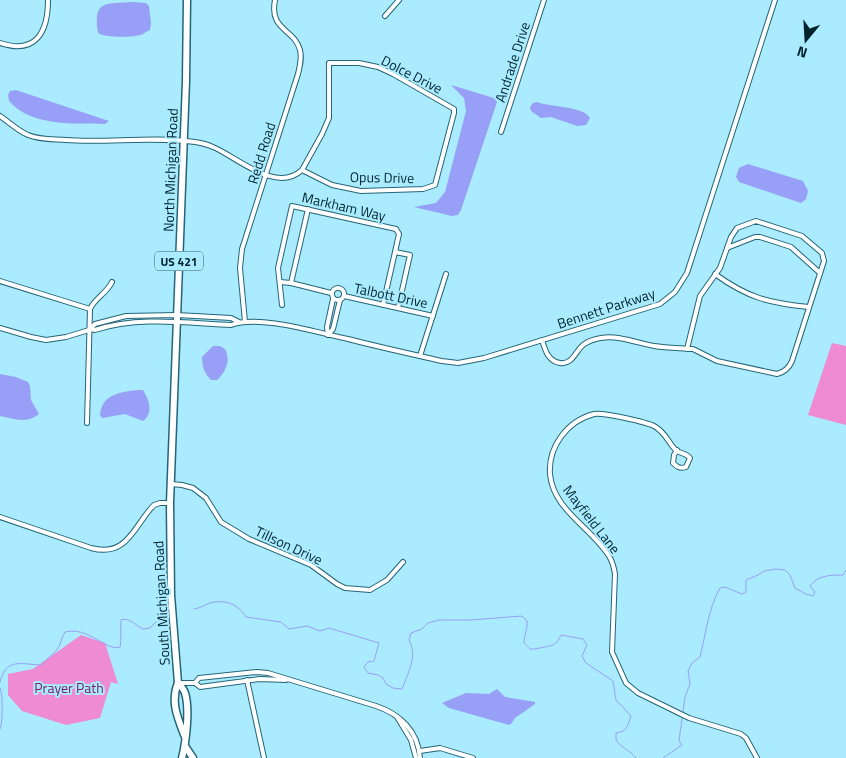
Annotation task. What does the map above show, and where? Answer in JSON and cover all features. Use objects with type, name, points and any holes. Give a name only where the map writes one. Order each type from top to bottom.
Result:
[{"type":"main road","name":"North Michigan Road","points":[[170,521],[184,141],[187,0]]},
{"type":"main road","name":"South Michigan Road","points":[[170,521],[171,595],[178,683],[174,693],[176,712],[185,746],[182,758]]},
{"type":"main road","name":"South Michigan Road","points":[[178,683],[185,692],[188,712],[184,738]]},
{"type":"main road","points":[[185,746],[193,758]]},
{"type":"street","points":[[0,43],[21,46],[35,40],[44,28],[48,17],[48,0]]},
{"type":"street","name":"Redd Road","points":[[245,322],[240,268],[241,256],[298,74],[301,57],[300,49],[295,41],[278,25],[274,12],[275,0]]},
{"type":"street","points":[[385,16],[399,0]]},
{"type":"street","name":"Andrade Drive","points":[[501,132],[544,0]]},
{"type":"street","name":"Bennett Parkway","points":[[90,329],[95,330],[113,324],[138,321],[231,325],[245,322],[282,325],[458,363],[484,358],[654,307],[671,297],[687,273],[775,0]]},
{"type":"street","name":"Dolce Drive","points":[[302,170],[329,118],[328,63],[359,63],[378,67],[393,74],[454,108],[435,185]]},
{"type":"street","points":[[0,116],[24,133],[39,138],[95,142],[184,141],[211,146],[244,165],[282,178],[296,175],[302,170]]},
{"type":"street","name":"Opus Drive","points":[[302,170],[332,184],[361,191],[422,189],[435,185]]},
{"type":"street","name":"Markham Way","points":[[280,282],[278,268],[292,206],[396,229],[399,234],[395,252]]},
{"type":"street","points":[[291,283],[308,209]]},
{"type":"street","points":[[542,340],[546,354],[551,360],[562,364],[569,361],[584,345],[603,337],[612,337],[654,346],[688,349],[693,349],[718,361],[740,367],[750,367],[777,374],[782,373],[790,366],[792,361],[824,261],[822,253],[802,236],[756,221],[736,228],[720,268],[700,296],[688,349]]},
{"type":"street","points":[[728,248],[755,237],[760,237],[791,246],[820,273]]},
{"type":"street","points":[[383,305],[395,252],[410,255],[398,308]]},
{"type":"street","points":[[420,356],[446,274]]},
{"type":"street","points":[[715,274],[749,295],[773,303],[809,307]]},
{"type":"street","points":[[0,281],[90,310]]},
{"type":"street","points":[[87,423],[90,310],[92,305],[108,290],[112,282]]},
{"type":"street","points":[[280,282],[282,304]]},
{"type":"street","name":"Talbott Drive","points":[[280,282],[331,293]]},
{"type":"street","name":"Talbott Drive","points":[[331,293],[335,288],[339,288],[344,292],[344,296]]},
{"type":"street","name":"Talbott Drive","points":[[331,293],[333,299],[340,300],[344,296]]},
{"type":"street","name":"Talbott Drive","points":[[344,296],[433,316]]},
{"type":"street","points":[[328,335],[327,328],[333,299]]},
{"type":"street","points":[[328,335],[333,329],[340,300]]},
{"type":"street","name":"Bennett Parkway","points":[[90,329],[94,324],[126,316],[177,315],[232,318],[238,322]]},
{"type":"street","points":[[0,328],[46,340],[66,337],[90,329]]},
{"type":"street","name":"Mayfield Lane","points":[[677,450],[673,463],[682,469],[686,467],[690,458],[685,453],[677,450],[664,434],[652,426],[603,414],[594,414],[576,423],[560,437],[552,456],[550,475],[556,494],[573,517],[610,557],[613,564],[615,574],[612,652],[626,683],[638,693],[689,718],[741,734],[746,738],[757,758]]},
{"type":"street","name":"Tillson Drive","points":[[170,484],[193,488],[206,498],[221,522],[249,540],[311,565],[337,584],[346,588],[370,590],[387,580],[403,562]]},
{"type":"street","points":[[0,517],[102,550],[121,545],[131,537],[154,505],[170,503]]},
{"type":"street","points":[[195,683],[199,678],[246,673],[268,674],[376,706],[396,715],[411,729],[420,751],[420,758]]},
{"type":"street","points":[[246,673],[264,758]]},
{"type":"street","points":[[178,683],[195,683],[200,687],[267,678],[288,680]]},
{"type":"street","points":[[396,715],[411,740],[416,758]]},
{"type":"street","points":[[420,751],[440,748],[473,758]]},
{"type":"green space","points":[[832,343],[846,346],[846,425],[808,415]]},
{"type":"green space","name":"Prayer Path","points":[[81,635],[105,643],[118,684],[111,682],[100,718],[66,725],[22,711],[8,695],[8,674],[33,669]]},
{"type":"water","points":[[146,3],[149,6],[150,30],[143,34],[127,37],[113,37],[98,33],[97,15],[99,9],[108,4]]},
{"type":"water","points":[[451,85],[494,98],[497,102],[461,210],[458,215],[452,216],[414,207],[436,203],[445,192],[466,111],[464,98]]},
{"type":"water","points":[[16,90],[109,121],[105,124],[80,124],[54,122],[29,115],[9,101],[8,95],[10,91]]},
{"type":"water","points":[[537,102],[581,111],[590,118],[586,125],[577,126],[551,117],[541,118],[531,111],[530,107],[533,103]]},
{"type":"water","points":[[748,164],[803,181],[808,191],[806,199],[801,203],[739,182],[736,177],[739,168]]},
{"type":"water","points":[[213,346],[220,346],[225,349],[228,357],[225,370],[217,380],[211,380],[205,372],[202,363],[202,357]]},
{"type":"water","points":[[0,374],[16,377],[28,382],[31,400],[39,414],[25,420],[0,416]]},
{"type":"water","points":[[143,390],[149,406],[148,414],[143,421],[125,414],[102,418],[100,415],[101,408],[108,398],[119,393]]},
{"type":"water","points":[[497,689],[505,697],[535,702],[535,704],[515,718],[509,725],[449,708],[442,703],[466,693],[489,694]]},
{"type":"waterway","points":[[663,758],[682,745],[679,741],[685,697],[690,684],[688,671],[692,663],[700,657],[710,613],[720,588],[725,587],[742,594],[746,592],[746,580],[764,571],[776,569],[785,570],[790,575],[795,588],[813,596],[815,592],[810,586],[813,582],[825,576],[843,575],[846,570]]},
{"type":"waterway","points":[[194,609],[210,603],[226,602],[235,606],[246,617],[281,622],[289,629],[307,626],[320,631],[329,628],[379,643],[374,661],[368,662],[364,667],[368,673],[383,678],[386,684],[393,688],[402,689],[409,671],[413,652],[409,640],[411,633],[422,629],[428,623],[439,620],[522,616],[527,621],[524,643],[530,649],[553,645],[561,635],[583,639],[587,645],[582,656],[586,663],[613,681],[616,700],[631,716],[625,730],[616,733],[616,740],[636,758]]},
{"type":"waterway","points":[[0,682],[3,674],[11,665],[42,665],[58,649],[65,632],[74,631],[89,635],[115,648],[120,647],[121,620],[129,620],[143,629],[150,628],[156,622]]},
{"type":"waterway","points":[[0,688],[2,696],[2,721],[0,729]]}]
